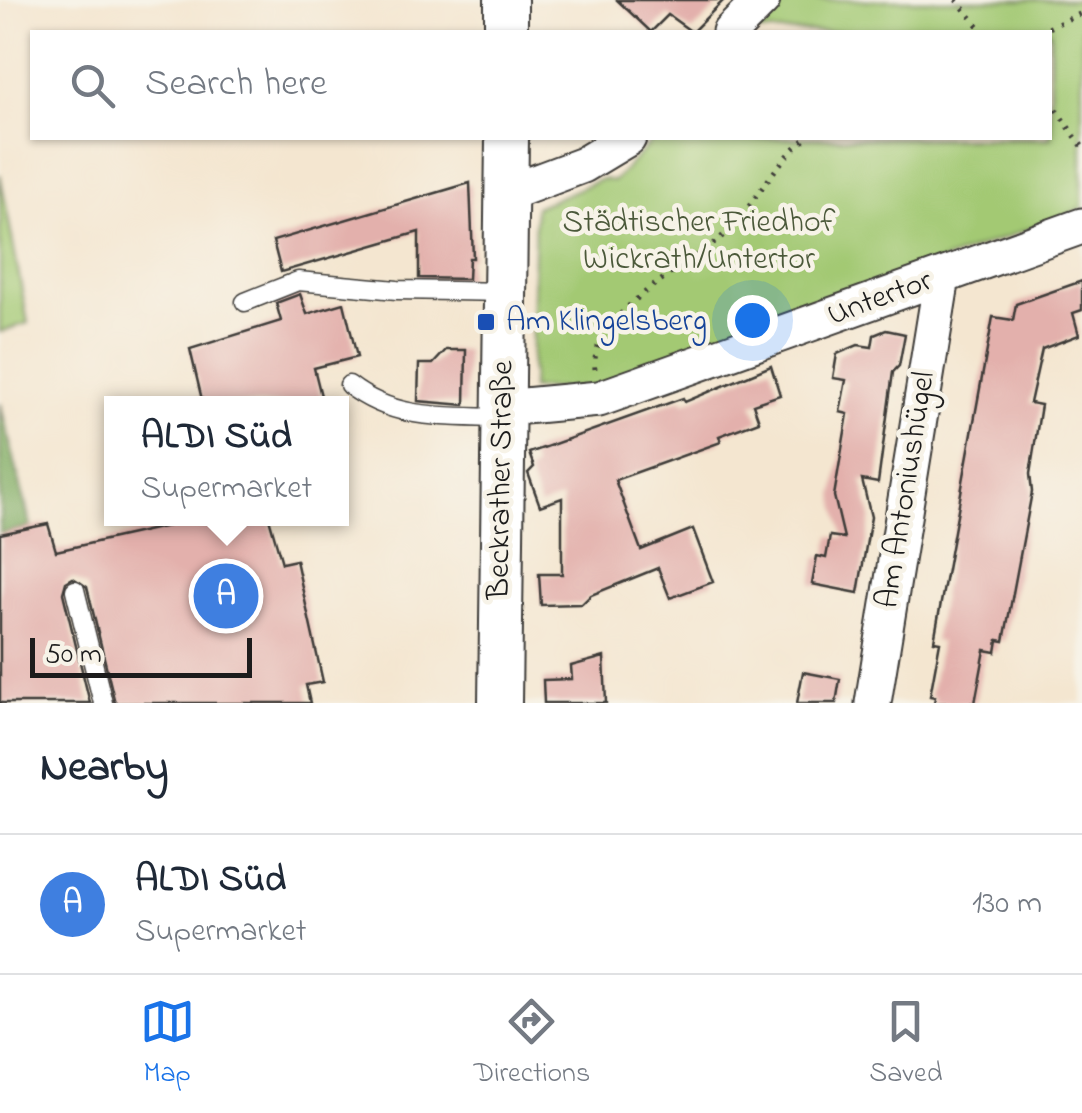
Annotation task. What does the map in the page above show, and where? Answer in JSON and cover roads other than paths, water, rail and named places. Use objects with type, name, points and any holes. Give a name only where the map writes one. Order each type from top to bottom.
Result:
[{"type":"street","points":[[506,0],[506,30]]},
{"type":"street","points":[[732,30],[762,0]]},
{"type":"street","name":"Beckrather Straße","points":[[500,703],[507,140]]},
{"type":"street","points":[[508,193],[584,165],[625,140]]},
{"type":"street","name":"Untertor","points":[[503,413],[600,399],[1082,226]]},
{"type":"street","name":"Am Antoniushügel","points":[[873,703],[942,277]]},
{"type":"lane","points":[[245,302],[298,281],[397,290],[506,292]]},
{"type":"lane","points":[[349,385],[382,408],[404,414],[503,413]]},
{"type":"lane","points":[[75,590],[103,703]]},
{"type":"place","name":"Am Klingelsberg","points":[[486,322]]},
{"type":"place","name":"ALDI Süd","points":[[226,596]]},
{"type":"park label","name":"Städtischer Friedhof Wickrath/Untertor","points":[[699,242]]}]
